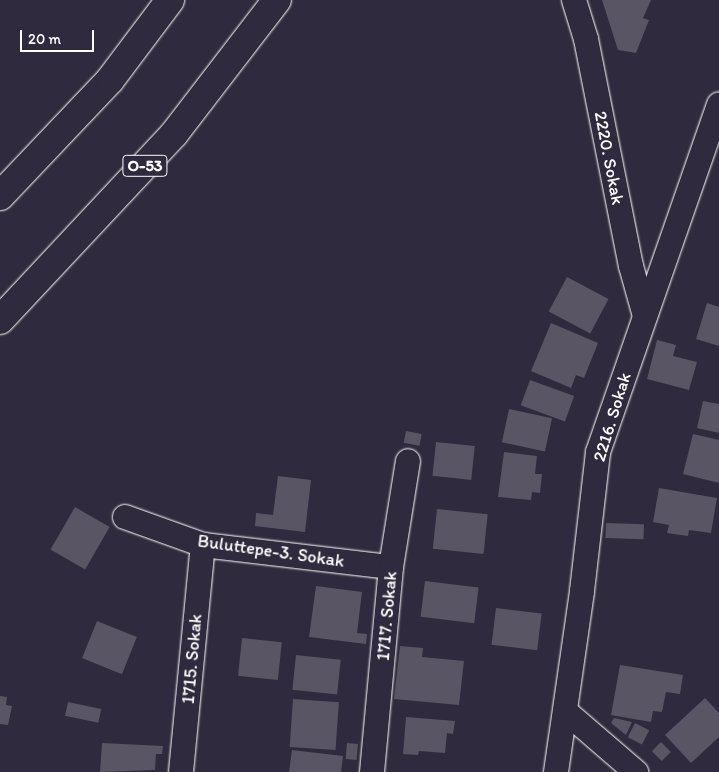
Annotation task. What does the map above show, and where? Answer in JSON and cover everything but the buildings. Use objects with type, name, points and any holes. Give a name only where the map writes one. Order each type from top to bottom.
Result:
[{"type":"highway","points":[[110,80],[160,0]]},
{"type":"highway","points":[[0,196],[110,80],[170,0]]},
{"type":"highway","name":"O-53","points":[[0,320],[174,134],[277,0]]},
{"type":"street","name":"2220. Sokak","points":[[574,0],[586,39],[631,266],[645,316]]},
{"type":"street","name":"2216. Sokak","points":[[556,772],[598,452],[719,104]]},
{"type":"street","name":"1717. Sokak","points":[[372,772],[391,567],[408,461]]},
{"type":"street","name":"Buluttepe-3. Sokak","points":[[125,517],[203,545],[391,567]]},
{"type":"street","name":"1715. Sokak","points":[[181,772],[203,545]]},
{"type":"street","points":[[565,711],[636,772]]}]
